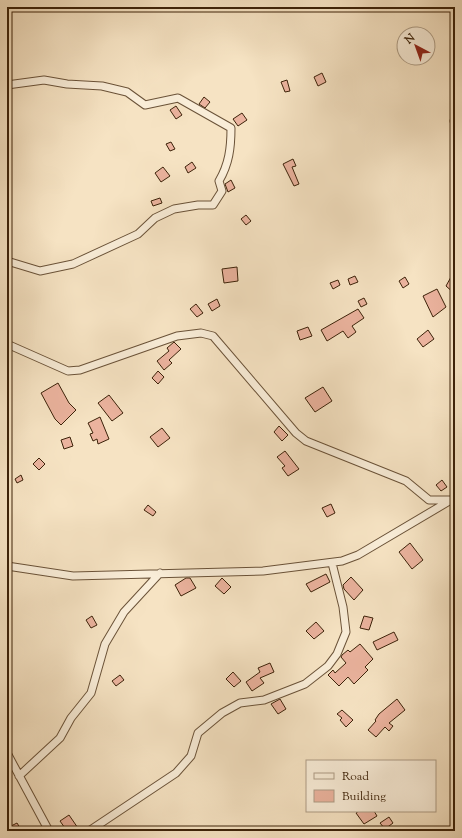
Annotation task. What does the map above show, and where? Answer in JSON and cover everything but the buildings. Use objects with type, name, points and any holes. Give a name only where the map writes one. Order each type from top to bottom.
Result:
[{"type":"street","points":[[7,85],[44,80],[67,84],[102,86],[127,92],[145,105],[178,98],[231,128],[231,148],[225,170],[219,181],[222,191],[213,205],[198,205],[174,209],[155,218],[138,234],[73,264],[40,271],[7,261]]},
{"type":"street","points":[[7,344],[68,371],[80,370],[176,336],[201,333],[213,336],[296,433],[306,441],[406,481],[429,500],[453,499]]},
{"type":"street","points":[[7,566],[73,576],[263,571],[332,563],[358,555],[453,499]]},
{"type":"street","points":[[89,831],[176,773],[190,756],[198,733],[222,713],[240,703],[264,700],[305,684],[328,666],[337,654],[346,632],[343,607],[332,563]]},
{"type":"street","points":[[20,776],[60,738],[71,718],[91,692],[105,644],[124,612],[160,573]]},
{"type":"street","points":[[7,753],[49,831]]}]
